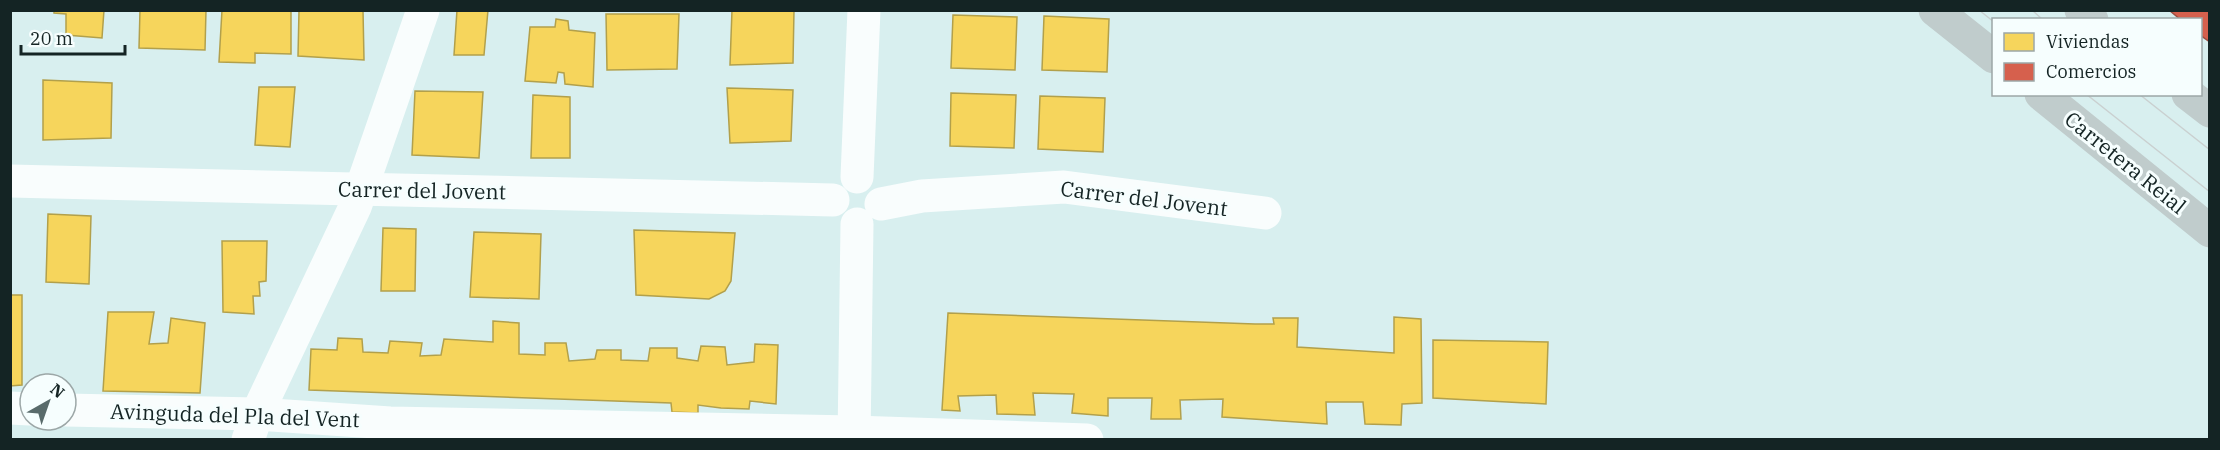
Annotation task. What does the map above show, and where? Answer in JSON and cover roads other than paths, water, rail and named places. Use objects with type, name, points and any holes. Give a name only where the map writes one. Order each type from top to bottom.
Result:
[{"type":"main road","points":[[1935,10],[1992,55]]},
{"type":"main road","name":"Carretera Reial","points":[[2043,96],[2210,231]]},
{"type":"main road","points":[[2191,96],[2210,111]]},
{"type":"street","points":[[253,427],[356,207],[423,10]]},
{"type":"street","points":[[857,177],[864,10]]},
{"type":"street","points":[[854,436],[869,214],[880,192],[873,183],[863,177],[842,182],[833,200],[838,215],[847,222],[869,214]]},
{"type":"street","name":"Carrer del Jovent","points":[[10,181],[833,200]]},
{"type":"street","name":"Carrer del Jovent","points":[[869,214],[922,196],[1064,187],[1265,213]]},
{"type":"street","name":"Avinguda del Pla del Vent","points":[[78,411],[253,427],[390,423],[1087,440]]},
{"type":"tram line","points":[[1979,10],[1992,20]]},
{"type":"tram line","points":[[2032,10],[2041,18]]},
{"type":"tram line","points":[[2089,96],[2210,192]]},
{"type":"tram line","points":[[2142,96],[2210,150]]}]
